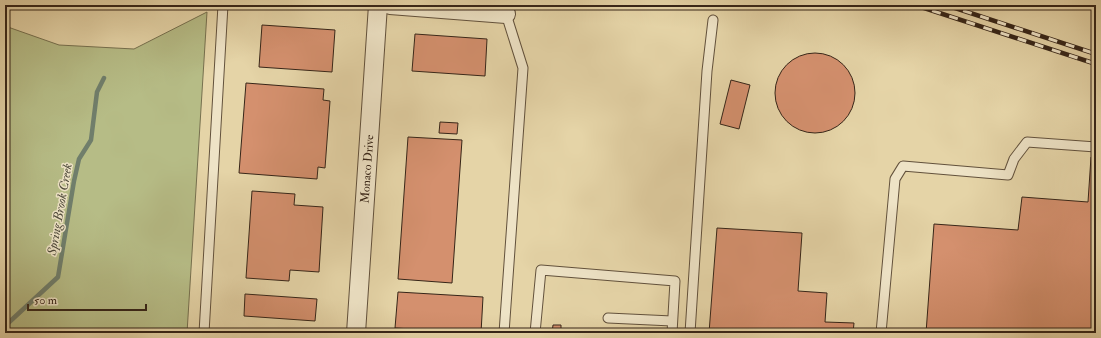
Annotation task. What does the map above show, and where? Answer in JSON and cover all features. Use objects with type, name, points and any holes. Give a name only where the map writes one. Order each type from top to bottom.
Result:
[{"type":"street","name":"Monaco Drive","points":[[356,333],[378,5]]},
{"type":"street","points":[[390,5],[506,14]]},
{"type":"lane","points":[[204,333],[223,5]]},
{"type":"lane","points":[[504,333],[523,68],[506,14]]},
{"type":"lane","points":[[690,333],[707,71],[713,20]]},
{"type":"lane","points":[[881,333],[895,179],[903,166],[1008,175],[1014,159],[1027,142],[1096,147]]},
{"type":"lane","points":[[536,333],[541,270],[675,281],[672,333]]},
{"type":"lane","points":[[608,318],[672,321]]},
{"type":"green space","points":[[207,12],[187,333],[5,333],[5,26],[59,45],[134,49]]},
{"type":"building","points":[[262,25],[335,30],[332,72],[259,67]]},
{"type":"building","points":[[415,34],[487,39],[485,76],[412,71]]},
{"type":"building","points":[[815,53],[830,56],[843,65],[852,78],[855,93],[852,108],[843,121],[830,130],[815,133],[800,130],[787,121],[778,108],[775,93],[778,78],[787,65],[800,56]]},
{"type":"building","points":[[731,80],[750,85],[739,129],[720,124]]},
{"type":"building","points":[[246,83],[324,89],[323,100],[330,101],[325,168],[318,167],[317,179],[239,173]]},
{"type":"building","points":[[440,122],[458,123],[457,134],[439,133]]},
{"type":"building","points":[[408,137],[462,140],[452,283],[398,279]]},
{"type":"building","points":[[1091,157],[1096,157],[1096,333],[926,333],[934,224],[1018,230],[1022,197],[1088,202]]},
{"type":"building","points":[[252,191],[295,194],[294,205],[323,207],[319,272],[290,270],[289,281],[246,278]]},
{"type":"building","points":[[717,228],[802,233],[798,291],[827,293],[825,322],[854,323],[853,333],[709,333]]},
{"type":"building","points":[[398,292],[483,297],[481,333],[395,328]]},
{"type":"building","points":[[245,294],[317,299],[315,321],[244,316]]},
{"type":"building","points":[[553,325],[561,325],[561,333],[552,333]]},
{"type":"waterway","name":"Spring Brook Creek","points":[[5,326],[58,277],[79,159],[91,140],[97,92],[104,78]]},
{"type":"railway","points":[[915,5],[1096,64]]},
{"type":"railway","points":[[946,5],[1096,54]]}]
